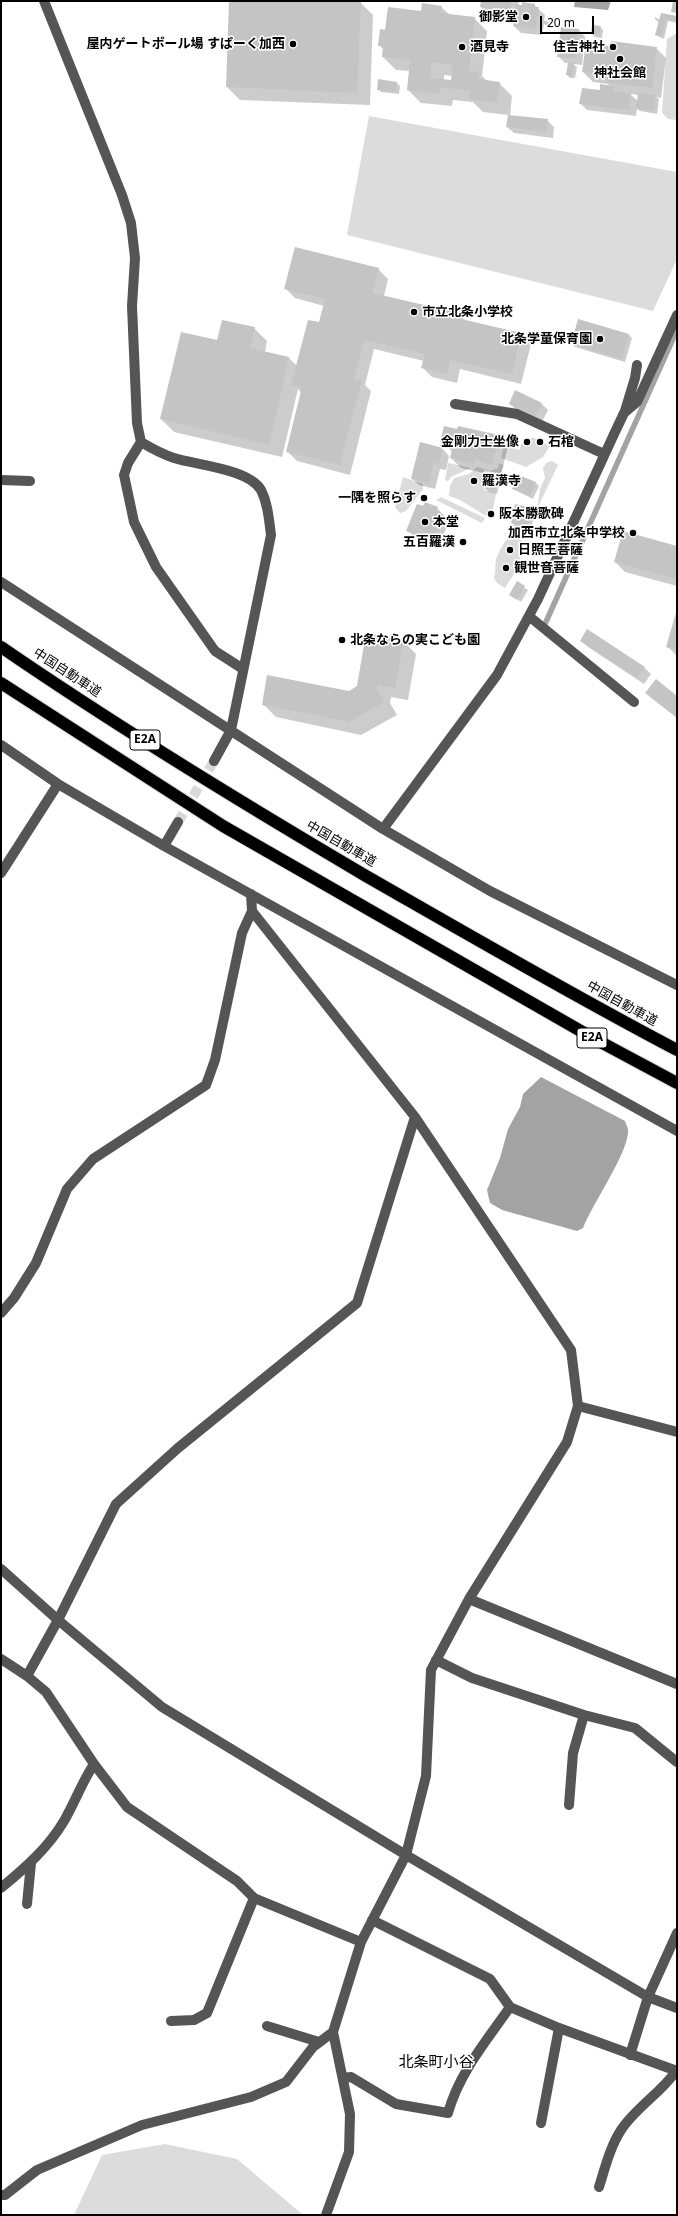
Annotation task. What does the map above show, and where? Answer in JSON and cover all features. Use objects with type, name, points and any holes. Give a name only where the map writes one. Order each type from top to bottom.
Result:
[{"type":"highway","name":"中国自動車道","points":[[1,647],[232,797],[442,920],[677,1050]]},
{"type":"highway","name":"E2A","points":[[1,683],[223,826],[522,998],[677,1083]]},
{"type":"street","points":[[44,1],[122,195],[131,223],[135,258],[132,306],[137,424],[141,442],[128,463],[124,476],[134,522],[156,567],[215,651],[243,669]]},
{"type":"street","points":[[624,413],[637,402],[677,315]]},
{"type":"street","points":[[383,829],[497,675],[530,617],[624,413],[635,378],[637,365]]},
{"type":"street","points":[[455,404],[517,414],[604,454]]},
{"type":"street","points":[[141,442],[173,458],[247,478],[260,489],[269,511],[271,535],[232,730],[214,761]]},
{"type":"street","points":[[1,480],[30,482]]},
{"type":"street","points":[[1,582],[383,829],[490,891],[677,986]]},
{"type":"street","points":[[530,617],[634,702]]},
{"type":"street","points":[[1,745],[58,784],[164,846],[677,1131]]},
{"type":"street","points":[[1,873],[58,784]]},
{"type":"street","points":[[164,846],[178,822]]},
{"type":"street","points":[[1,1313],[14,1298],[36,1263],[66,1189],[93,1159],[206,1084],[215,1060],[242,933],[252,911],[252,894]]},
{"type":"street","points":[[252,911],[415,1117],[571,1350],[578,1406],[568,1442],[469,1599],[431,1670],[426,1776],[406,1855],[361,1942],[332,2032],[344,2078],[350,2114],[349,2152],[326,2215]]},
{"type":"street","points":[[27,1676],[58,1620],[116,1504],[178,1448],[357,1303],[415,1117]]},
{"type":"street","points":[[578,1406],[676,1429]]},
{"type":"street","points":[[1,1569],[58,1620],[162,1707],[406,1855],[648,1997],[677,2008]]},
{"type":"street","points":[[469,1599],[677,1684]]},
{"type":"street","points":[[1,1659],[27,1676],[46,1692],[94,1764],[127,1807],[237,1881],[254,1898],[361,1942]]},
{"type":"street","points":[[436,1660],[472,1678],[584,1715],[635,1728],[677,1762]]},
{"type":"street","points":[[568,1805],[573,1753],[584,1715]]},
{"type":"street","points":[[1,1888],[31,1863],[64,1821],[84,1779],[94,1764]]},
{"type":"street","points":[[27,1904],[31,1863]]},
{"type":"street","points":[[171,2020],[194,2020],[207,2013],[254,1898]]},
{"type":"street","points":[[372,1920],[490,1978],[510,2007],[558,2028],[676,2071],[669,2081],[622,2129],[612,2146],[599,2187]]},
{"type":"street","points":[[630,2055],[648,1997],[677,1933]]},
{"type":"street","points":[[344,2078],[351,2077],[396,2104],[448,2113],[452,2096],[469,2067],[510,2007]]},
{"type":"street","points":[[267,2026],[319,2042]]},
{"type":"street","points":[[541,2123],[558,2028]]},
{"type":"street","points":[[1,2195],[5,2195],[38,2170],[142,2125],[251,2097],[286,2082],[313,2047],[332,2032]]},
{"type":"shaded area","points":[[575,1],[611,1],[608,10],[574,7]]},
{"type":"shaded area","points":[[677,34],[677,120],[668,119],[662,113],[667,39]]},
{"type":"shaded area","points":[[369,116],[677,172],[677,259],[653,311],[347,235]]},
{"type":"shaded area","points":[[532,437],[550,446],[543,457],[526,467],[501,458],[504,445],[519,450],[523,440],[530,441]]},
{"type":"shaded area","points":[[552,461],[558,465],[537,509],[540,489],[545,478],[543,468],[546,463]]},
{"type":"shaded area","points":[[448,463],[471,468],[451,477],[448,481],[445,480]]},
{"type":"shaded area","points":[[499,463],[504,465],[500,477],[488,474],[484,490],[496,493],[493,509],[486,516],[460,500],[449,496],[450,486],[454,478],[469,474],[477,467],[491,471],[498,468]]},
{"type":"shaded area","points":[[403,477],[423,484],[423,489],[406,511],[400,513],[395,507]]},
{"type":"shaded area","points":[[441,497],[485,518],[482,523],[436,500]]},
{"type":"shaded area","points":[[512,534],[524,542],[517,569],[505,588],[497,583],[494,578],[496,559],[501,548]]},
{"type":"shaded area","points":[[541,1077],[625,1121],[628,1128],[626,1143],[616,1167],[583,1228],[577,1231],[502,1210],[490,1203],[487,1190],[500,1158],[508,1129],[520,1107],[523,1094]]},
{"type":"shaded area","points":[[165,2144],[237,2159],[303,2215],[74,2215],[102,2155]]},
{"type":"building","name":"屋内ゲートボール場 すぱーく加西","points":[[229,1],[361,1],[357,93],[226,87]]},
{"type":"building","points":[[481,1],[512,1],[510,12],[480,7]]},
{"type":"building","points":[[673,1],[677,1],[677,13],[671,12]]},
{"type":"building","name":"御影堂","points":[[522,2],[535,4],[535,7],[539,7],[536,29],[513,26],[516,4],[522,5]]},
{"type":"building","points":[[422,3],[442,6],[441,13],[475,17],[469,71],[479,72],[478,79],[500,82],[497,103],[469,99],[470,91],[440,87],[440,94],[407,90],[410,60],[382,57],[383,46],[378,46],[380,29],[385,30],[388,7],[421,11]],"holes":[[[431,62],[453,65],[451,80],[430,78]]]},
{"type":"building","points":[[661,13],[677,16],[677,21],[666,19],[661,37],[655,35]]},
{"type":"building","points":[[592,25],[601,26],[599,35],[591,34]]},
{"type":"building","points":[[561,27],[579,29],[576,59],[557,57]]},
{"type":"building","name":"神社会館","points":[[611,41],[657,47],[652,88],[606,83],[607,75],[582,72],[586,43],[610,46]]},
{"type":"building","points":[[568,63],[574,63],[572,76],[566,75]]},
{"type":"building","points":[[378,79],[397,82],[396,92],[377,90]]},
{"type":"building","points":[[600,84],[614,86],[614,91],[631,94],[629,110],[579,104],[582,88],[600,90]]},
{"type":"building","points":[[638,93],[656,95],[654,111],[636,109]]},
{"type":"building","points":[[508,115],[548,119],[546,132],[506,127]]},
{"type":"building","points":[[295,247],[379,268],[372,293],[459,313],[457,318],[521,333],[512,374],[450,360],[447,374],[421,368],[425,354],[364,340],[354,379],[362,380],[340,465],[286,452],[302,387],[291,385],[308,320],[319,322],[325,299],[284,289]]},
{"type":"building","name":"北条学童保育園","points":[[578,319],[629,334],[622,359],[571,344]]},
{"type":"building","points":[[222,320],[255,327],[250,348],[289,357],[269,445],[160,419],[181,332],[217,340]]},
{"type":"building","points":[[515,390],[542,403],[536,416],[509,404]]},
{"type":"building","points":[[444,426],[457,429],[458,426],[499,435],[492,465],[475,460],[474,464],[450,458],[453,445],[440,442]]},
{"type":"building","points":[[420,442],[443,448],[439,464],[434,463],[429,483],[411,479]]},
{"type":"building","points":[[489,475],[498,477],[495,491],[485,489]]},
{"type":"building","points":[[518,475],[536,482],[530,496],[512,489]]},
{"type":"building","name":"本堂","points":[[425,502],[438,507],[436,511],[443,514],[432,541],[406,531],[417,504],[423,506]]},
{"type":"building","points":[[515,504],[532,508],[528,527],[511,523]]},
{"type":"building","points":[[623,531],[677,546],[677,579],[614,562]]},
{"type":"building","points":[[517,581],[525,586],[517,600],[509,595]]},
{"type":"building","points":[[677,609],[677,650],[666,647]]},
{"type":"building","points":[[587,629],[645,667],[637,678],[580,641]]},
{"type":"building","points":[[366,633],[404,640],[395,688],[378,685],[377,689],[384,702],[347,723],[346,721],[262,705],[267,675],[349,691],[357,686]]},
{"type":"building","points":[[656,679],[677,696],[677,718],[645,693]]},
{"type":"waterway","points":[[545,624],[677,330]]},
{"type":"tunnel","points":[[178,822],[214,761]]},
{"type":"place","name":"御影堂","points":[[526,17]]},
{"type":"place","name":"屋内ゲートボール場 すぱーく加西","points":[[293,44]]},
{"type":"place","name":"酒見寺","points":[[462,47]]},
{"type":"place","name":"住吉神社","points":[[613,47]]},
{"type":"place","name":"神社会館","points":[[620,59]]},
{"type":"place","name":"市立北条小学校","points":[[414,312]]},
{"type":"place","name":"北条学童保育園","points":[[600,339]]},
{"type":"place","name":"金剛力士坐像","points":[[527,442]]},
{"type":"place","name":"石棺","points":[[540,442]]},
{"type":"place","name":"羅漢寺","points":[[474,481]]},
{"type":"place","name":"一隅を照らす","points":[[424,498]]},
{"type":"place","name":"阪本勝歌碑","points":[[491,514]]},
{"type":"place","name":"本堂","points":[[425,522]]},
{"type":"place","name":"加西市立北条中学校","points":[[633,533]]},
{"type":"place","name":"五百羅漢","points":[[463,542]]},
{"type":"place","name":"日照王菩薩","points":[[510,550]]},
{"type":"place","name":"観世音菩薩","points":[[506,568]]},
{"type":"place","name":"北条ならの実こども園","points":[[342,640]]},
{"type":"district","name":"北条町小谷","points":[[436,2063]]}]
